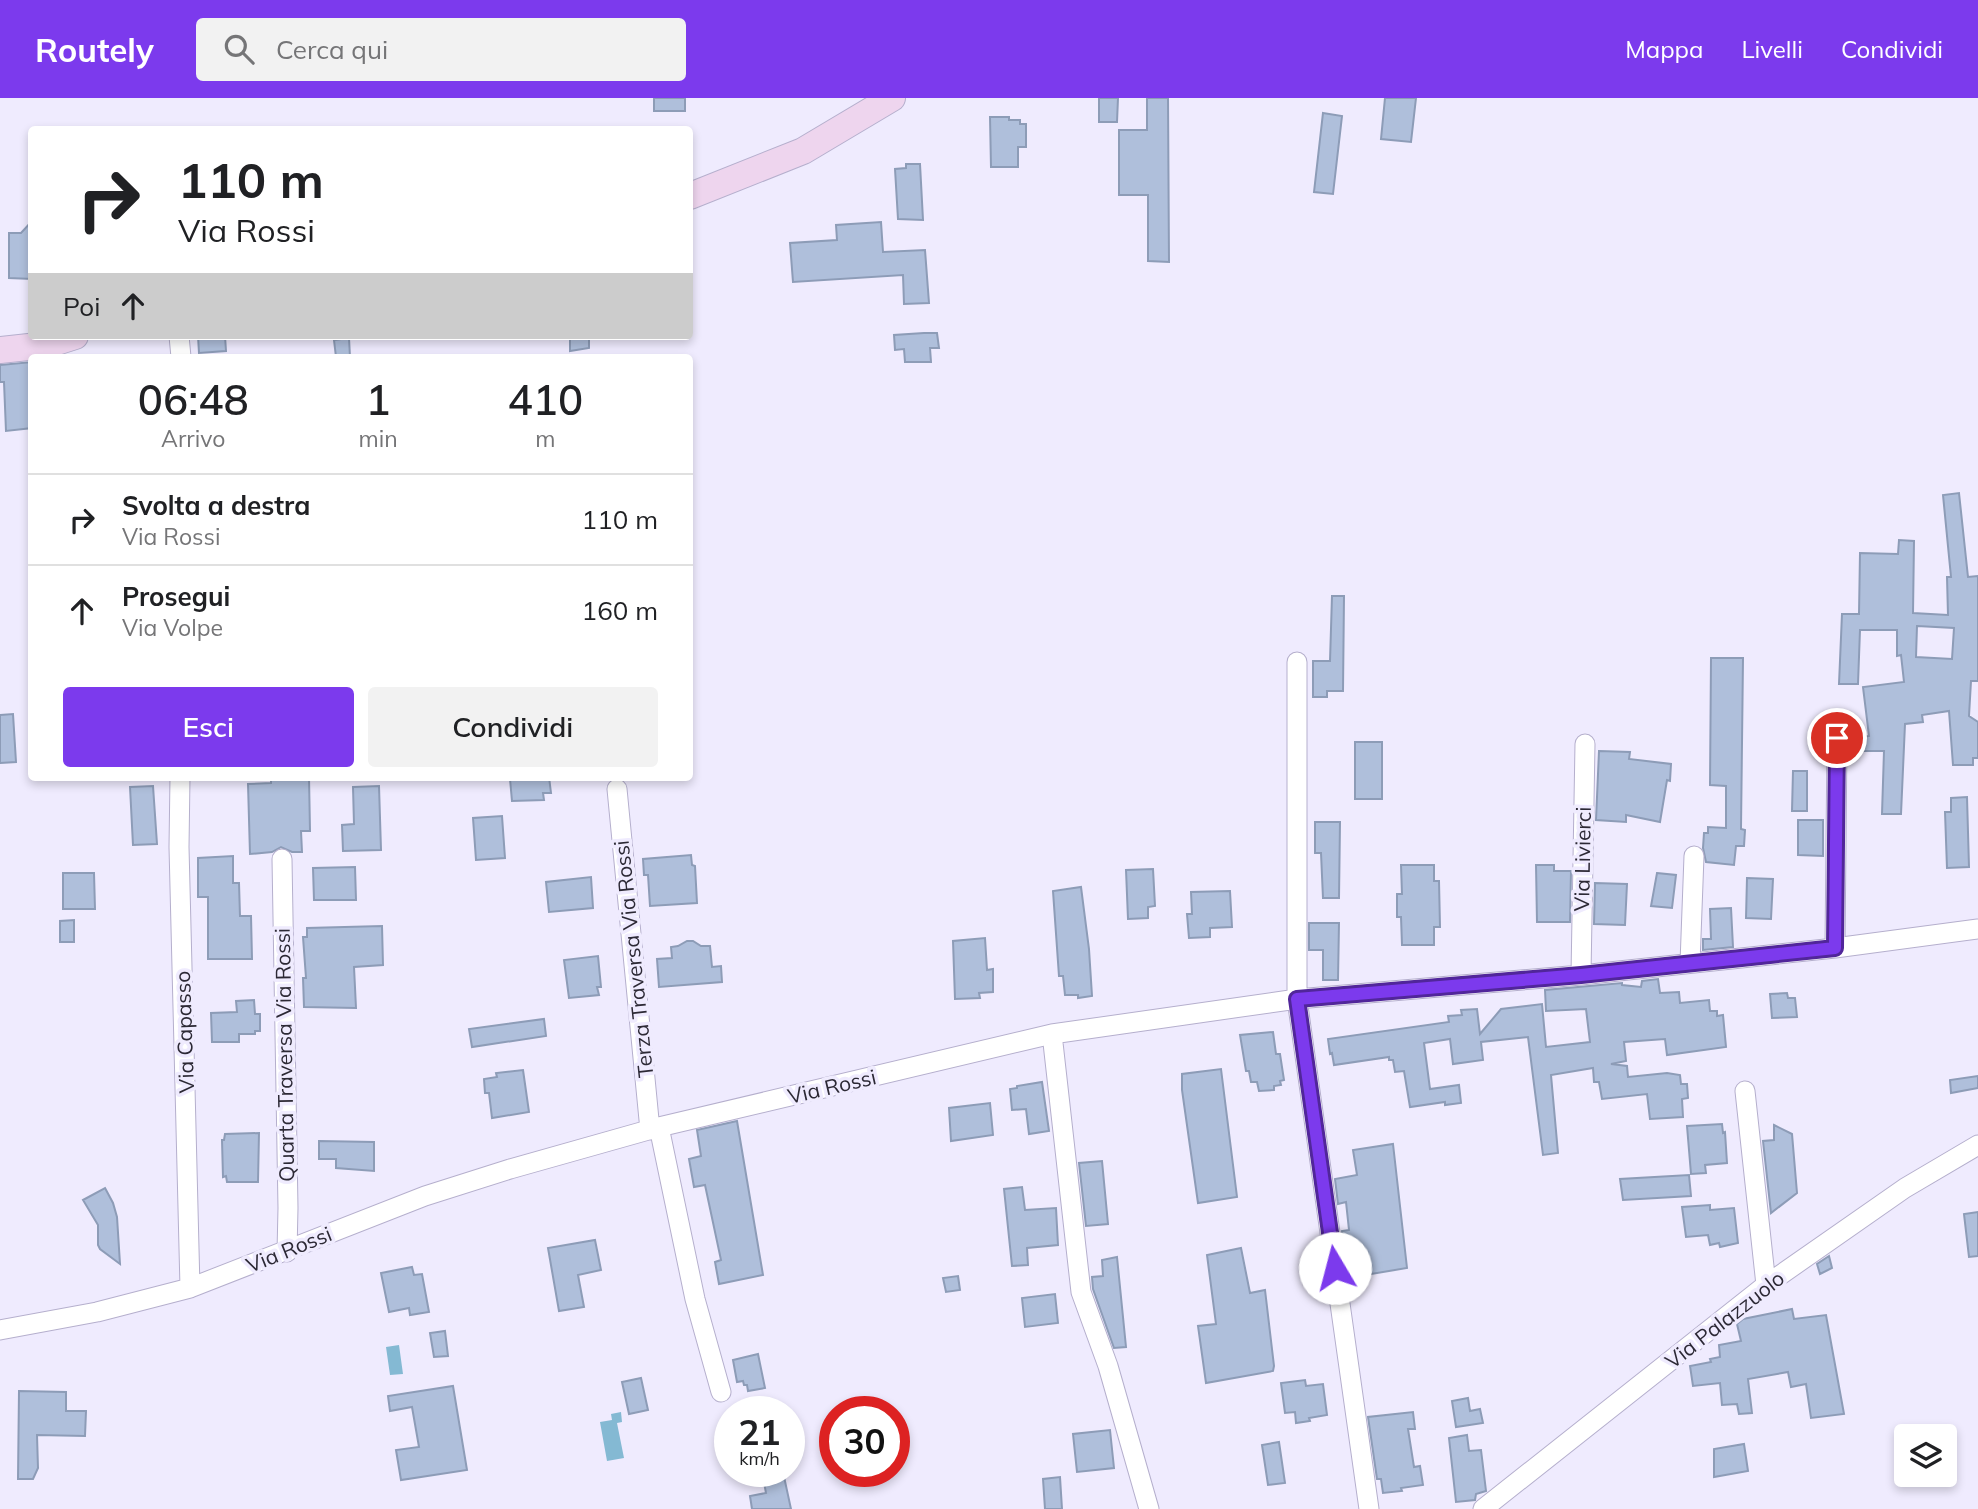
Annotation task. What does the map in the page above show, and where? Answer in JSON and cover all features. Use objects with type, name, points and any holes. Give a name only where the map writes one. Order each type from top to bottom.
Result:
[{"type":"street","points":[[693,195],[803,151],[892,98]]},
{"type":"street","points":[[0,350],[47,345],[63,340]]},
{"type":"street","points":[[1297,662],[1297,999],[1369,1509]]},
{"type":"street","points":[[1835,948],[1837,738]]},
{"type":"street","name":"Via Livierci","points":[[1581,975],[1585,744]]},
{"type":"street","name":"Via Capasso","points":[[180,781],[179,847],[190,1288]]},
{"type":"street","name":"Terza Traversa Via Rossi","points":[[617,789],[655,1128],[695,1299],[721,1392]]},
{"type":"street","points":[[1690,963],[1694,856]]},
{"type":"street","name":"Quarta Traversa Via Rossi","points":[[282,859],[287,1252]]},
{"type":"street","name":"Via Rossi","points":[[0,1330],[97,1312],[190,1288],[425,1196],[655,1128],[1052,1034],[1297,999],[1581,975],[1835,948],[1978,929]]},
{"type":"street","points":[[1052,1034],[1081,1292],[1108,1366],[1149,1509]]},
{"type":"street","points":[[1745,1091],[1766,1285]]},
{"type":"street","name":"Via Palazzuolo","points":[[1483,1509],[1766,1285],[1905,1188],[1978,1146]]},
{"type":"water","points":[[399,1345],[403,1374],[390,1375],[386,1347]]},
{"type":"water","points":[[621,1412],[622,1422],[617,1423],[624,1458],[607,1461],[600,1422],[612,1420],[611,1414]]},
{"type":"building","points":[[654,98],[685,98],[685,111],[654,111]]},
{"type":"building","points":[[1099,98],[1118,98],[1117,122],[1099,122]]},
{"type":"building","points":[[1147,98],[1168,98],[1169,262],[1148,261],[1148,195],[1119,195],[1119,130],[1147,130]]},
{"type":"building","points":[[1385,98],[1416,98],[1411,142],[1381,139]]},
{"type":"building","points":[[1323,113],[1342,116],[1333,194],[1314,192]]},
{"type":"building","points":[[990,117],[1009,117],[1009,120],[1020,120],[1020,124],[1026,124],[1026,147],[1018,147],[1018,167],[991,167]]},
{"type":"building","points":[[906,164],[920,164],[923,220],[898,219],[895,169],[906,168]]},
{"type":"building","points":[[881,222],[883,252],[925,250],[929,303],[904,304],[903,275],[793,282],[790,243],[837,240],[836,225]]},
{"type":"building","points":[[28,225],[28,279],[9,278],[9,233],[21,233]]},
{"type":"building","points":[[937,333],[939,348],[930,348],[931,362],[905,362],[904,349],[895,350],[894,335]]},
{"type":"building","points":[[198,340],[225,340],[226,351],[199,353]]},
{"type":"building","points":[[334,340],[349,340],[350,354],[336,354]]},
{"type":"building","points":[[570,340],[589,340],[589,348],[570,351]]},
{"type":"building","points":[[28,362],[28,428],[6,431],[4,382],[0,382],[0,365]]},
{"type":"building","points":[[1959,493],[1968,577],[1978,576],[1978,681],[1971,681],[1969,716],[1978,722],[1978,758],[1973,758],[1973,765],[1953,765],[1949,711],[1922,715],[1923,722],[1905,724],[1901,814],[1882,814],[1884,751],[1852,751],[1852,742],[1856,738],[1869,736],[1863,687],[1904,682],[1901,655],[1897,656],[1897,630],[1860,630],[1858,684],[1839,684],[1842,614],[1859,614],[1860,553],[1898,554],[1899,540],[1914,541],[1913,613],[1948,615],[1947,577],[1951,577],[1943,495]],"holes":[[[1917,626],[1954,628],[1952,659],[1916,657]]]},
{"type":"building","points":[[1332,596],[1344,596],[1343,691],[1327,691],[1327,697],[1313,697],[1313,661],[1330,661]]},
{"type":"building","points":[[1711,658],[1743,658],[1741,829],[1745,830],[1744,846],[1736,846],[1734,865],[1706,862],[1703,848],[1704,833],[1708,833],[1708,827],[1726,828],[1726,786],[1710,785]]},
{"type":"building","points":[[13,714],[16,762],[0,763],[0,715]]},
{"type":"building","points":[[1355,742],[1382,742],[1382,799],[1355,799]]},
{"type":"building","points":[[1599,751],[1630,752],[1629,759],[1671,764],[1670,781],[1667,780],[1660,822],[1626,815],[1626,822],[1596,820]]},
{"type":"building","points":[[1793,771],[1807,771],[1807,811],[1792,811]]},
{"type":"building","points":[[309,781],[310,831],[301,831],[302,852],[292,852],[281,847],[272,852],[250,854],[248,784]]},
{"type":"building","points":[[510,781],[550,781],[551,793],[543,793],[544,800],[512,801]]},
{"type":"building","points":[[153,786],[157,844],[133,845],[130,787]]},
{"type":"building","points":[[379,786],[381,850],[343,851],[342,825],[354,824],[353,787]]},
{"type":"building","points":[[1967,797],[1969,867],[1947,868],[1945,812],[1951,812],[1951,798]]},
{"type":"building","points":[[502,816],[505,858],[476,860],[473,818]]},
{"type":"building","points":[[1798,820],[1823,820],[1823,856],[1798,855]]},
{"type":"building","points":[[1315,822],[1340,822],[1339,898],[1323,898],[1321,853],[1315,853]]},
{"type":"building","points":[[691,855],[692,865],[695,866],[697,903],[650,906],[648,875],[644,875],[643,859]]},
{"type":"building","points":[[233,856],[233,883],[239,883],[240,916],[251,916],[252,959],[208,959],[208,897],[198,897],[198,858]]},
{"type":"building","points":[[1401,865],[1434,865],[1434,881],[1439,881],[1440,927],[1434,927],[1434,945],[1402,945],[1401,917],[1397,917],[1397,894],[1402,894]]},
{"type":"building","points":[[1536,865],[1554,865],[1554,871],[1571,871],[1570,922],[1537,922]]},
{"type":"building","points":[[355,867],[356,900],[314,900],[313,868]]},
{"type":"building","points":[[1153,869],[1155,906],[1148,907],[1148,918],[1128,919],[1126,870]]},
{"type":"building","points":[[63,873],[94,873],[95,909],[63,909]]},
{"type":"building","points":[[1657,873],[1676,875],[1672,908],[1651,906]]},
{"type":"building","points":[[591,877],[593,908],[549,912],[546,882]]},
{"type":"building","points":[[1747,878],[1773,879],[1771,919],[1746,918]]},
{"type":"building","points":[[1595,883],[1627,884],[1625,925],[1594,924]]},
{"type":"building","points":[[1081,887],[1092,996],[1078,998],[1078,995],[1065,995],[1063,976],[1059,976],[1053,891]]},
{"type":"building","points":[[1230,891],[1232,927],[1210,928],[1210,937],[1189,938],[1187,914],[1192,914],[1191,892]]},
{"type":"building","points":[[1731,908],[1733,947],[1703,950],[1703,939],[1711,939],[1710,909]]},
{"type":"building","points":[[74,920],[74,942],[60,942],[60,921]]},
{"type":"building","points":[[1309,923],[1339,923],[1338,980],[1323,980],[1323,950],[1309,950]]},
{"type":"building","points":[[382,926],[383,965],[354,967],[356,1008],[304,1007],[303,978],[306,978],[303,937],[307,937],[307,928]]},
{"type":"building","points":[[985,938],[987,970],[993,969],[993,992],[979,993],[980,998],[955,999],[953,941]]},
{"type":"building","points":[[687,941],[710,946],[712,967],[721,966],[722,982],[659,987],[657,959],[672,958],[671,947]]},
{"type":"building","points":[[598,956],[601,987],[597,987],[599,995],[569,998],[564,960]]},
{"type":"building","points":[[1658,979],[1660,993],[1679,992],[1680,1003],[1709,1000],[1710,1011],[1717,1011],[1717,1016],[1723,1015],[1726,1047],[1667,1055],[1665,1039],[1624,1042],[1626,1061],[1611,1064],[1627,1066],[1628,1077],[1667,1073],[1680,1075],[1681,1084],[1687,1084],[1688,1098],[1682,1099],[1683,1117],[1650,1119],[1647,1094],[1602,1099],[1599,1082],[1594,1082],[1593,1068],[1551,1075],[1558,1153],[1543,1155],[1528,1037],[1481,1042],[1483,1060],[1453,1064],[1450,1039],[1424,1043],[1430,1089],[1459,1085],[1461,1103],[1445,1105],[1445,1102],[1410,1107],[1404,1071],[1395,1072],[1393,1060],[1389,1060],[1389,1057],[1334,1065],[1332,1053],[1330,1054],[1328,1039],[1449,1022],[1448,1016],[1462,1015],[1461,1010],[1477,1009],[1480,1034],[1501,1009],[1542,1004],[1546,1047],[1590,1042],[1586,1009],[1546,1011],[1545,990],[1622,983],[1641,987],[1642,981]]},
{"type":"building","points":[[1787,993],[1788,998],[1795,998],[1797,1017],[1772,1018],[1770,994]]},
{"type":"building","points":[[254,1000],[255,1014],[260,1014],[260,1031],[255,1031],[255,1034],[239,1034],[239,1042],[212,1042],[211,1013],[237,1012],[236,1001]]},
{"type":"building","points":[[544,1019],[546,1036],[472,1047],[469,1029]]},
{"type":"building","points":[[1273,1032],[1284,1080],[1280,1081],[1281,1085],[1274,1086],[1274,1090],[1259,1091],[1257,1082],[1251,1082],[1249,1071],[1246,1071],[1240,1035]]},
{"type":"building","points":[[1221,1069],[1237,1197],[1198,1203],[1182,1074]]},
{"type":"building","points":[[523,1070],[529,1112],[492,1118],[484,1079],[497,1077],[496,1073]]},
{"type":"building","points":[[1978,1076],[1978,1088],[1951,1093],[1950,1080]]},
{"type":"building","points":[[1042,1082],[1049,1131],[1029,1134],[1026,1109],[1012,1110],[1010,1089]]},
{"type":"building","points":[[990,1103],[993,1135],[951,1141],[949,1108]]},
{"type":"building","points":[[737,1121],[763,1275],[719,1284],[715,1262],[721,1260],[705,1185],[694,1187],[689,1159],[701,1156],[697,1130]]},
{"type":"building","points":[[1722,1124],[1727,1163],[1705,1165],[1706,1173],[1691,1174],[1687,1126]]},
{"type":"building","points":[[1774,1125],[1792,1134],[1797,1193],[1771,1213],[1763,1141],[1774,1140]]},
{"type":"building","points":[[259,1133],[258,1182],[227,1182],[226,1176],[223,1177],[222,1140],[225,1134]]},
{"type":"building","points":[[319,1141],[374,1142],[374,1171],[336,1168],[336,1159],[319,1159]]},
{"type":"building","points":[[1393,1144],[1407,1268],[1365,1275],[1366,1282],[1350,1284],[1342,1231],[1349,1230],[1346,1202],[1338,1204],[1335,1179],[1357,1175],[1353,1150]]},
{"type":"building","points":[[1102,1161],[1108,1224],[1086,1226],[1079,1163]]},
{"type":"building","points":[[1689,1175],[1691,1196],[1623,1200],[1620,1179]]},
{"type":"building","points":[[1022,1187],[1025,1210],[1056,1208],[1058,1245],[1027,1248],[1028,1265],[1012,1266],[1004,1189]]},
{"type":"building","points":[[105,1188],[117,1217],[120,1264],[100,1249],[98,1225],[83,1200]]},
{"type":"building","points":[[1710,1205],[1710,1210],[1734,1208],[1738,1243],[1720,1247],[1719,1243],[1710,1245],[1708,1235],[1686,1237],[1682,1207]]},
{"type":"building","points":[[1978,1212],[1978,1256],[1969,1257],[1964,1214]]},
{"type":"building","points":[[595,1240],[601,1270],[578,1275],[584,1307],[559,1311],[548,1248]]},
{"type":"building","points":[[1241,1248],[1250,1293],[1265,1290],[1273,1371],[1206,1383],[1198,1326],[1216,1324],[1207,1255]]},
{"type":"building","points":[[1829,1256],[1832,1268],[1820,1274],[1817,1264]]},
{"type":"building","points":[[1117,1257],[1126,1347],[1114,1348],[1093,1289],[1092,1277],[1103,1276],[1102,1260]]},
{"type":"building","points":[[412,1267],[414,1275],[422,1274],[429,1312],[410,1315],[409,1308],[389,1312],[381,1273]]},
{"type":"building","points":[[958,1276],[960,1290],[946,1292],[943,1278]]},
{"type":"building","points":[[1055,1294],[1058,1323],[1025,1327],[1022,1298]]},
{"type":"building","points":[[1792,1309],[1794,1319],[1826,1315],[1844,1414],[1811,1418],[1806,1384],[1791,1387],[1788,1372],[1748,1379],[1752,1413],[1739,1414],[1737,1404],[1722,1405],[1720,1383],[1693,1386],[1690,1366],[1711,1362],[1710,1359],[1720,1357],[1719,1345],[1741,1341],[1737,1324],[1743,1319]]},
{"type":"building","points":[[445,1331],[448,1356],[434,1357],[430,1333]]},
{"type":"building","points":[[758,1354],[765,1388],[748,1391],[743,1381],[737,1382],[733,1360]]},
{"type":"building","points":[[641,1378],[648,1410],[629,1414],[622,1382]]},
{"type":"building","points":[[1305,1380],[1306,1386],[1323,1384],[1327,1415],[1296,1423],[1295,1412],[1285,1413],[1281,1383]]},
{"type":"building","points":[[453,1386],[467,1470],[401,1480],[396,1450],[419,1447],[412,1407],[390,1411],[388,1396]]},
{"type":"building","points":[[19,1391],[66,1392],[66,1411],[86,1411],[85,1436],[37,1435],[38,1468],[33,1479],[18,1479]]},
{"type":"building","points":[[1468,1398],[1470,1411],[1480,1409],[1483,1423],[1456,1427],[1452,1401]]},
{"type":"building","points":[[1413,1412],[1415,1429],[1408,1429],[1414,1467],[1420,1466],[1423,1485],[1383,1493],[1381,1479],[1377,1479],[1368,1417]]},
{"type":"building","points":[[1110,1430],[1114,1468],[1077,1472],[1073,1434]]},
{"type":"building","points":[[1467,1435],[1469,1451],[1481,1450],[1486,1491],[1476,1494],[1475,1500],[1456,1502],[1449,1438]]},
{"type":"building","points":[[1279,1442],[1285,1483],[1268,1485],[1262,1445]]},
{"type":"building","points":[[1744,1444],[1748,1471],[1714,1477],[1714,1449]]},
{"type":"building","points":[[1060,1477],[1062,1509],[1045,1509],[1043,1479]]},
{"type":"building","points":[[765,1487],[786,1487],[791,1509],[752,1509],[750,1496],[766,1493]]},
{"type":"route","points":[[1335,1268],[1297,999],[1581,975],[1835,948],[1837,738]]}]
